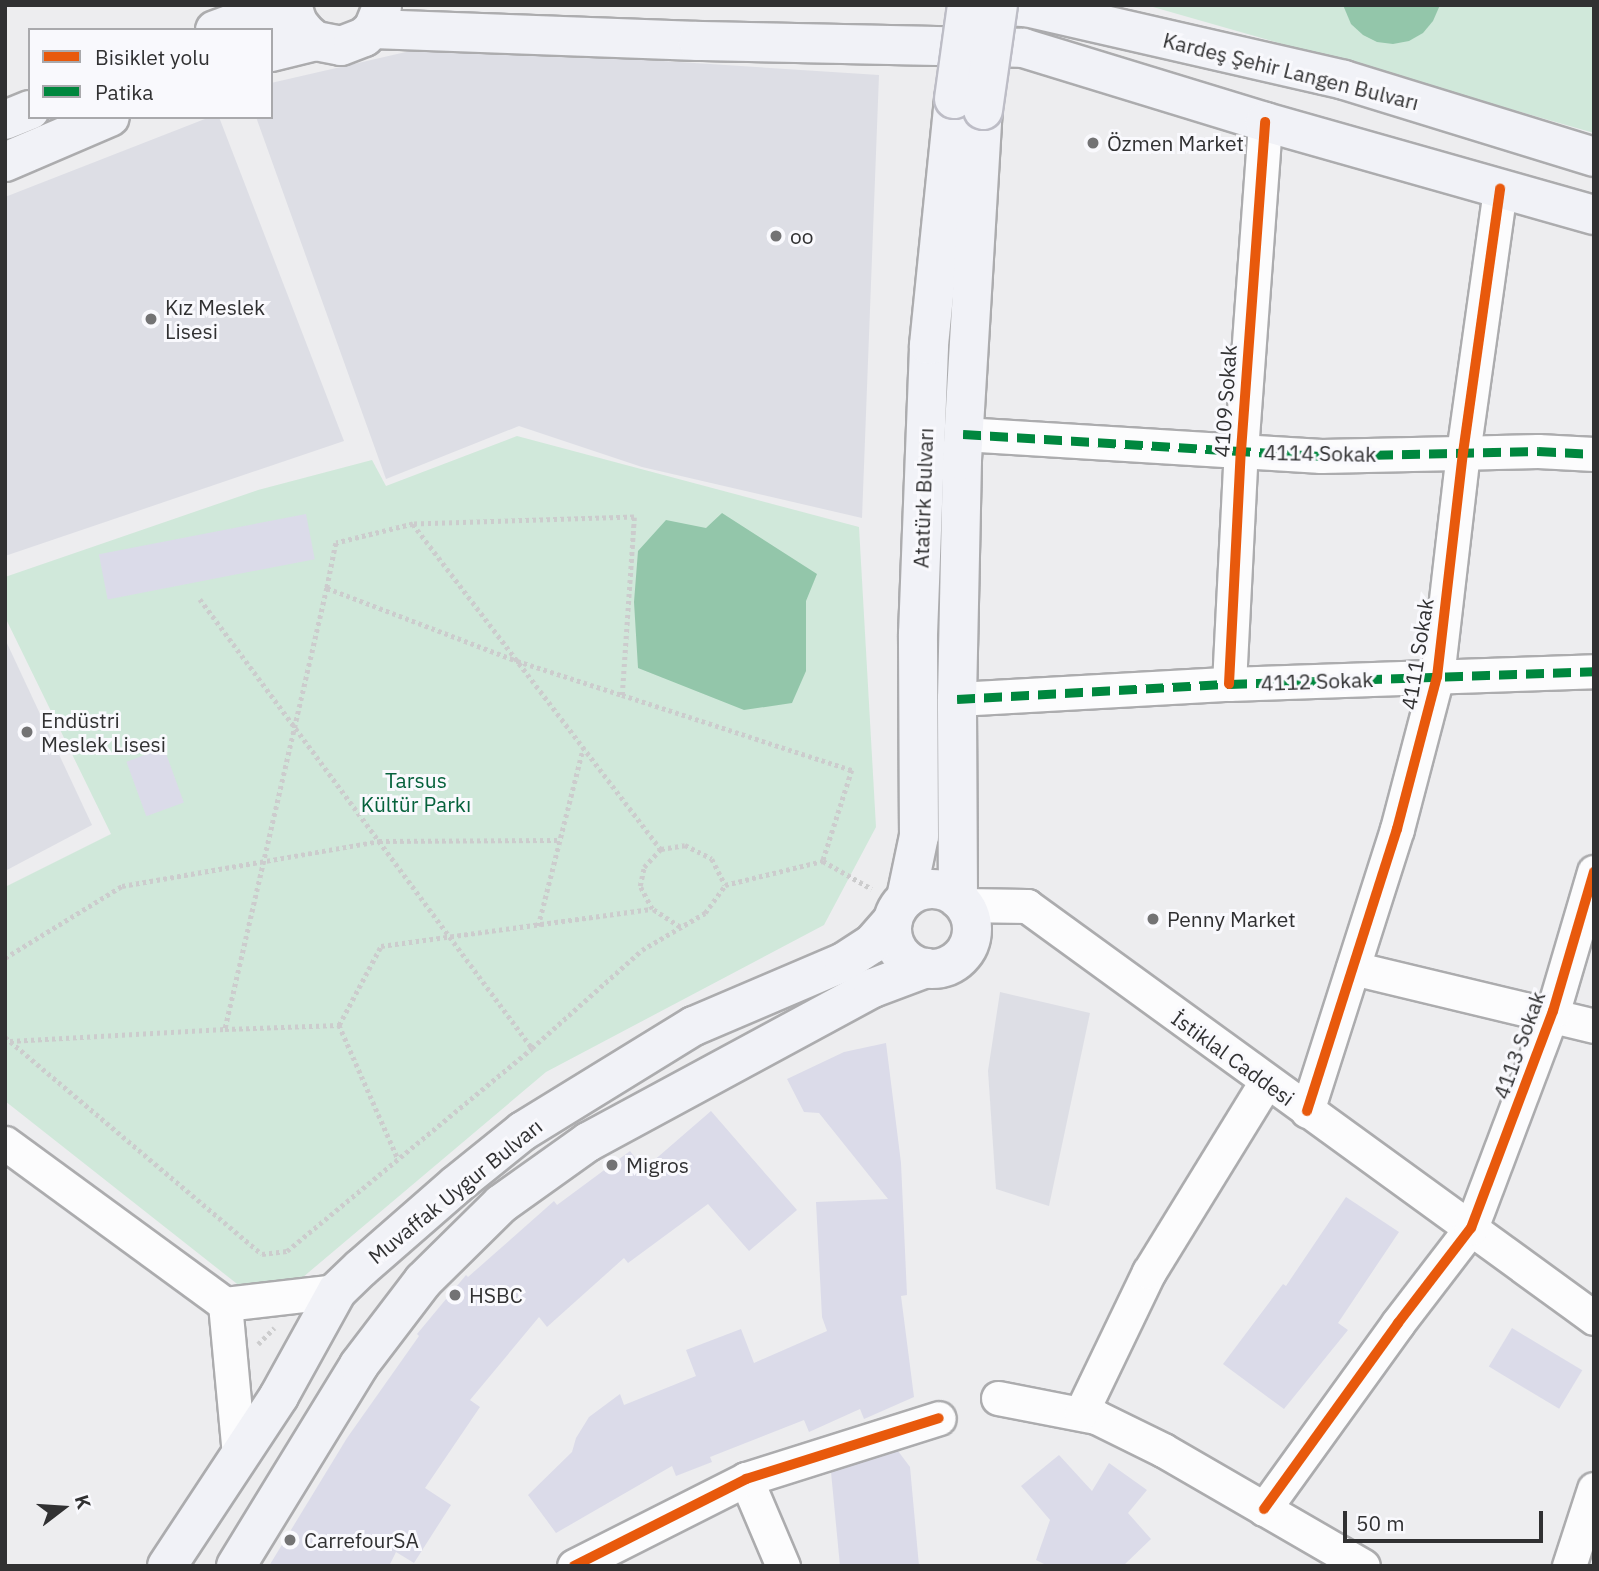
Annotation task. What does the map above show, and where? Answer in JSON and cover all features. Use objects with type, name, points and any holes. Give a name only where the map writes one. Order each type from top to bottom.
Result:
[{"type":"main road","points":[[967,5],[969,104]]},
{"type":"main road","points":[[969,104],[1006,6]]},
{"type":"main road","name":"Kardeş Şehir Langen Bulvarı","points":[[1006,6],[1344,80],[1594,157]]},
{"type":"main road","points":[[220,28],[250,17],[293,8],[298,23],[316,41],[328,45],[353,43],[378,17],[698,41],[1023,48],[1265,122],[1594,215]]},
{"type":"main road","points":[[273,52],[316,41]]},
{"type":"main road","name":"Atatürk Bulvarı","points":[[961,902],[957,699],[969,104]]},
{"type":"main road","name":"Atatürk Bulvarı","points":[[890,902],[919,836],[918,634],[929,345],[969,104]]},
{"type":"main road","points":[[5,120],[28,111]]},
{"type":"main road","points":[[5,162],[105,119]]},
{"type":"main road","points":[[927,889],[938,889],[961,902],[972,930],[962,955],[940,968],[926,968],[903,957],[895,946],[890,902],[927,889]]},
{"type":"main road","name":"Muvaffak Uygur Bulvarı","points":[[167,1566],[279,1396],[337,1291],[456,1185],[523,1131],[694,1026],[844,962],[872,944],[890,902]]},
{"type":"main road","name":"Muvaffak Uygur Bulvarı","points":[[236,1566],[359,1365],[423,1281],[501,1204],[588,1142],[877,986],[926,968]]},
{"type":"street","name":"4109 Sokak","points":[[1229,684],[1241,451],[1265,122]]},
{"type":"street","name":"4111 Sokak","points":[[1307,1111],[1397,828],[1437,677],[1463,453],[1500,189]]},
{"type":"street","name":"4114 Sokak","points":[[963,434],[1321,456],[1594,454]]},
{"type":"street","name":"4112 Sokak","points":[[957,699],[1229,684],[1594,671]]},
{"type":"street","name":"4113 Sokak","points":[[1264,1509],[1398,1323],[1471,1228],[1551,1016],[1594,872]]},
{"type":"street","name":"İstiklal Caddesi","points":[[961,902],[1027,906],[1594,1318]]},
{"type":"street","points":[[1353,968],[1594,1026]]},
{"type":"street","points":[[1081,1413],[1149,1272],[1266,1082]]},
{"type":"street","points":[[5,1143],[225,1304],[337,1291]]},
{"type":"street","points":[[225,1304],[239,1454]]},
{"type":"street","points":[[998,1398],[1096,1417],[1163,1450],[1363,1566]]},
{"type":"street","points":[[574,1566],[746,1479],[939,1418]]},
{"type":"street","points":[[746,1479],[783,1566]]},
{"type":"street","points":[[1569,1566],[1594,1489]]},
{"type":"path","points":[[225,1029],[296,728],[336,543],[414,524],[634,517],[622,695]]},
{"type":"path","points":[[414,524],[661,849]]},
{"type":"path","points":[[327,588],[517,661],[852,770],[822,862]]},
{"type":"path","points":[[200,599],[532,1048]]},
{"type":"path","points":[[538,926],[583,747]]},
{"type":"path","points":[[5,958],[122,886],[379,841],[560,839]]},
{"type":"path","points":[[680,927],[652,909],[640,886],[644,867],[661,849],[685,845],[712,859],[725,885]]},
{"type":"path","points":[[8,1039],[262,1254],[287,1251],[532,1048],[642,950],[705,913],[725,885],[822,862],[890,902]]},
{"type":"path","points":[[339,1024],[381,946],[652,909]]},
{"type":"path","points":[[8,1039],[339,1024]]},
{"type":"path","points":[[339,1024],[398,1159]]},
{"type":"shaded area","points":[[1343,5],[1440,5],[1433,21],[1423,33],[1409,41],[1393,44],[1377,42],[1363,35],[1351,24]]},
{"type":"shaded area","points":[[432,46],[879,75],[862,518],[642,467],[519,426],[386,479],[257,119],[273,119],[273,83]]},
{"type":"shaded area","name":"Kız Meslek Lisesi","points":[[205,119],[220,119],[344,441],[5,556],[5,197]]},
{"type":"shaded area","points":[[722,513],[817,574],[806,601],[806,671],[792,703],[744,710],[638,668],[634,602],[638,551],[666,520],[706,528]]},
{"type":"shaded area","name":"Endüstri Meslek Lisesi","points":[[5,639],[92,825],[5,871]]},
{"type":"shaded area","points":[[1000,992],[1090,1013],[1049,1206],[996,1189],[988,1071]]},
{"type":"green space","points":[[1146,5],[1594,5],[1594,133]]},
{"type":"green space","name":"Tarsus Kültür Parkı","points":[[517,436],[859,527],[876,827],[824,925],[546,1072],[296,1283],[241,1287],[5,1101],[5,887],[111,834],[5,617],[5,577],[258,490],[372,460],[386,486]]},
{"type":"building","points":[[306,514],[315,559],[108,599],[99,554]]},
{"type":"building","points":[[164,748],[184,803],[146,816],[126,762]]},
{"type":"building","points":[[886,1043],[901,1163],[907,1295],[901,1296],[914,1397],[864,1419],[860,1409],[809,1432],[804,1420],[710,1457],[712,1462],[676,1476],[672,1466],[556,1533],[528,1495],[572,1452],[576,1438],[589,1417],[620,1394],[624,1405],[696,1376],[686,1350],[741,1329],[754,1363],[827,1331],[822,1317],[816,1202],[888,1199],[819,1113],[804,1112],[787,1079],[844,1052]]},
{"type":"building","points":[[711,1111],[797,1210],[749,1251],[708,1204],[628,1263],[624,1258],[547,1327],[539,1317],[470,1400],[480,1407],[425,1488],[451,1505],[414,1563],[396,1552],[389,1566],[269,1566],[347,1438],[419,1336],[417,1334],[466,1275],[468,1277],[554,1201],[557,1205],[630,1151],[644,1169]]},
{"type":"building","points":[[1346,1197],[1399,1232],[1338,1323],[1348,1330],[1284,1409],[1223,1364],[1283,1284],[1286,1286]]},
{"type":"building","points":[[1512,1328],[1582,1370],[1559,1409],[1489,1367]]},
{"type":"building","points":[[898,1451],[910,1467],[919,1566],[840,1566],[831,1472]]},
{"type":"building","points":[[1059,1455],[1092,1491],[1109,1463],[1147,1490],[1128,1513],[1151,1539],[1123,1566],[1048,1566],[1036,1560],[1050,1520],[1021,1486]]},
{"type":"marked path","points":[[963,434],[1321,456],[1538,451],[1594,454]]},
{"type":"marked path","points":[[957,699],[1229,684],[1594,671]]},
{"type":"cycle path","points":[[1229,684],[1241,451],[1265,122]]},
{"type":"cycle path","points":[[1307,1111],[1397,829],[1437,677],[1463,453],[1500,189]]},
{"type":"cycle path","points":[[1264,1509],[1398,1323],[1471,1228],[1553,1011],[1594,872]]},
{"type":"cycle path","points":[[574,1566],[746,1479],[939,1418]]},
{"type":"place","name":"Özmen Market","points":[[1093,143]]},
{"type":"place","name":"oo","points":[[776,236]]},
{"type":"place","name":"Kız Meslek Lisesi","points":[[151,319]]},
{"type":"place","name":"Endüstri Meslek Lisesi","points":[[27,732]]},
{"type":"place","name":"Penny Market","points":[[1153,919]]},
{"type":"place","name":"Migros","points":[[612,1165]]},
{"type":"place","name":"HSBC","points":[[455,1295]]},
{"type":"place","name":"CarrefourSA","points":[[290,1540]]}]
